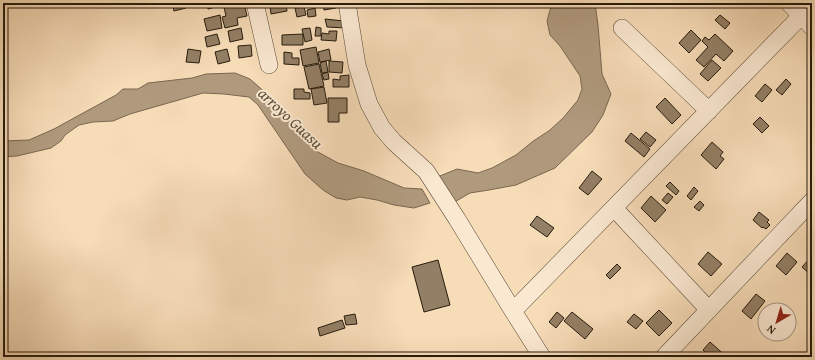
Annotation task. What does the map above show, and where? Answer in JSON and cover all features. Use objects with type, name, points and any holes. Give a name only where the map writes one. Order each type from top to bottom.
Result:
[{"type":"street","points":[[255,3],[269,64]]},
{"type":"street","points":[[348,3],[356,65],[369,104],[382,128],[394,142],[426,171],[542,357]]},
{"type":"street","points":[[513,311],[709,111],[807,21],[789,3]]},
{"type":"street","points":[[622,28],[709,111]]},
{"type":"street","points":[[664,357],[811,204]]},
{"type":"street","points":[[614,208],[709,310]]},
{"type":"shaded area","points":[[552,3],[595,3],[602,74],[611,94],[603,115],[592,132],[555,168],[516,185],[470,193],[451,204],[435,178],[457,169],[478,173],[492,168],[516,155],[550,130],[563,118],[578,100],[582,89],[580,76],[560,46],[550,35],[547,21]]},
{"type":"shaded area","points":[[235,73],[250,79],[276,102],[304,139],[318,152],[338,163],[364,171],[404,188],[422,189],[430,203],[414,208],[360,197],[347,200],[336,198],[323,190],[305,174],[258,105],[249,97],[224,94],[203,93],[130,114],[113,121],[93,122],[79,125],[51,148],[17,156],[3,157],[3,141],[29,140],[54,129],[116,95],[123,89],[138,89],[148,83],[192,78],[206,74]]},
{"type":"building","points":[[172,3],[184,3],[186,8],[174,11]]},
{"type":"building","points":[[206,3],[214,3],[215,7],[208,9]]},
{"type":"building","points":[[244,3],[247,16],[237,18],[238,25],[225,28],[222,17],[226,16],[224,7]]},
{"type":"building","points":[[292,3],[299,3],[300,5],[293,6]]},
{"type":"building","points":[[305,3],[317,3],[317,5],[306,7]]},
{"type":"building","points":[[323,3],[335,3],[336,8],[324,10]]},
{"type":"building","points":[[286,4],[287,11],[271,14],[270,6]]},
{"type":"building","points":[[304,7],[306,15],[297,17],[295,8]]},
{"type":"building","points":[[315,8],[316,16],[308,17],[307,10]]},
{"type":"building","points":[[220,15],[222,28],[207,31],[204,19]]},
{"type":"building","points":[[720,15],[730,23],[725,29],[715,20]]},
{"type":"building","points":[[325,19],[344,21],[346,28],[327,27]]},
{"type":"building","points":[[316,27],[321,28],[321,36],[315,36]]},
{"type":"building","points":[[241,28],[243,39],[230,42],[228,31]]},
{"type":"building","points":[[310,28],[312,40],[305,42],[302,29]]},
{"type":"building","points":[[691,30],[701,40],[689,53],[679,43]]},
{"type":"building","points":[[329,31],[337,31],[336,41],[321,40],[322,33],[329,34]]},
{"type":"building","points":[[217,34],[220,44],[207,47],[205,37]]},
{"type":"building","points":[[303,34],[303,45],[282,45],[282,35]]},
{"type":"building","points":[[715,34],[733,51],[724,61],[716,54],[704,67],[696,60],[708,47],[702,41],[705,37],[709,40]]},
{"type":"building","points":[[251,45],[252,56],[239,58],[238,46]]},
{"type":"building","points":[[316,47],[319,63],[303,66],[300,50]]},
{"type":"building","points":[[188,49],[201,51],[199,63],[186,62]]},
{"type":"building","points":[[227,49],[230,61],[218,64],[215,52]]},
{"type":"building","points":[[329,49],[331,60],[320,62],[318,52]]},
{"type":"building","points":[[284,52],[292,53],[292,58],[299,58],[299,65],[284,64]]},
{"type":"building","points":[[712,60],[721,68],[708,81],[700,74]]},
{"type":"building","points":[[326,61],[328,72],[322,73],[320,63]]},
{"type":"building","points":[[329,61],[343,62],[342,73],[329,72]]},
{"type":"building","points":[[319,64],[324,86],[309,89],[304,67]]},
{"type":"building","points":[[328,72],[329,79],[324,80],[322,74]]},
{"type":"building","points":[[349,75],[349,87],[333,87],[333,79],[340,80],[340,76]]},
{"type":"building","points":[[786,79],[791,84],[782,95],[776,90]]},
{"type":"building","points":[[765,84],[772,90],[762,102],[755,96]]},
{"type":"building","points":[[324,87],[327,103],[314,105],[311,89]]},
{"type":"building","points":[[294,89],[304,89],[304,92],[310,93],[310,99],[294,99]]},
{"type":"building","points":[[328,98],[347,98],[347,113],[339,113],[339,122],[328,122]]},
{"type":"building","points":[[665,98],[681,115],[672,124],[656,107]]},
{"type":"building","points":[[760,117],[769,126],[762,133],[753,124]]},
{"type":"building","points":[[646,132],[656,140],[650,147],[640,139]]},
{"type":"building","points":[[631,133],[650,149],[644,157],[625,141]]},
{"type":"building","points":[[712,142],[723,152],[720,156],[724,159],[716,169],[701,155]]},
{"type":"building","points":[[592,171],[602,179],[588,195],[579,188]]},
{"type":"building","points":[[670,182],[679,191],[676,195],[666,186]]},
{"type":"building","points":[[694,187],[698,191],[691,200],[687,196]]},
{"type":"building","points":[[668,193],[673,197],[667,204],[662,200]]},
{"type":"building","points":[[651,196],[666,210],[655,222],[641,208]]},
{"type":"building","points":[[700,201],[704,205],[699,211],[694,207]]},
{"type":"building","points":[[759,212],[769,220],[767,222],[770,225],[766,229],[763,227],[762,228],[753,220]]},
{"type":"building","points":[[537,216],[554,228],[547,237],[530,225]]},
{"type":"building","points":[[708,252],[722,264],[711,276],[698,264]]},
{"type":"building","points":[[787,253],[797,262],[786,275],[776,266]]},
{"type":"building","points":[[812,256],[812,276],[802,267]]},
{"type":"building","points":[[438,260],[450,305],[424,312],[412,267]]},
{"type":"building","points":[[617,264],[621,268],[610,279],[606,275]]},
{"type":"building","points":[[756,294],[765,301],[757,302],[757,311],[751,319],[742,311]]},
{"type":"building","points":[[659,310],[672,323],[659,336],[646,323]]},
{"type":"building","points":[[557,312],[564,318],[556,328],[549,322]]},
{"type":"building","points":[[572,312],[593,329],[585,339],[564,321]]},
{"type":"building","points":[[355,314],[357,324],[346,325],[344,316]]},
{"type":"building","points":[[634,314],[643,321],[636,329],[627,322]]},
{"type":"building","points":[[342,320],[345,328],[320,336],[318,328]]},
{"type":"building","points":[[710,342],[727,357],[710,357],[703,350]]},
{"type":"building","points":[[693,352],[698,357],[688,357]]},
{"type":"water label","name":"arroyo Guasu","points":[[291,118]]}]
